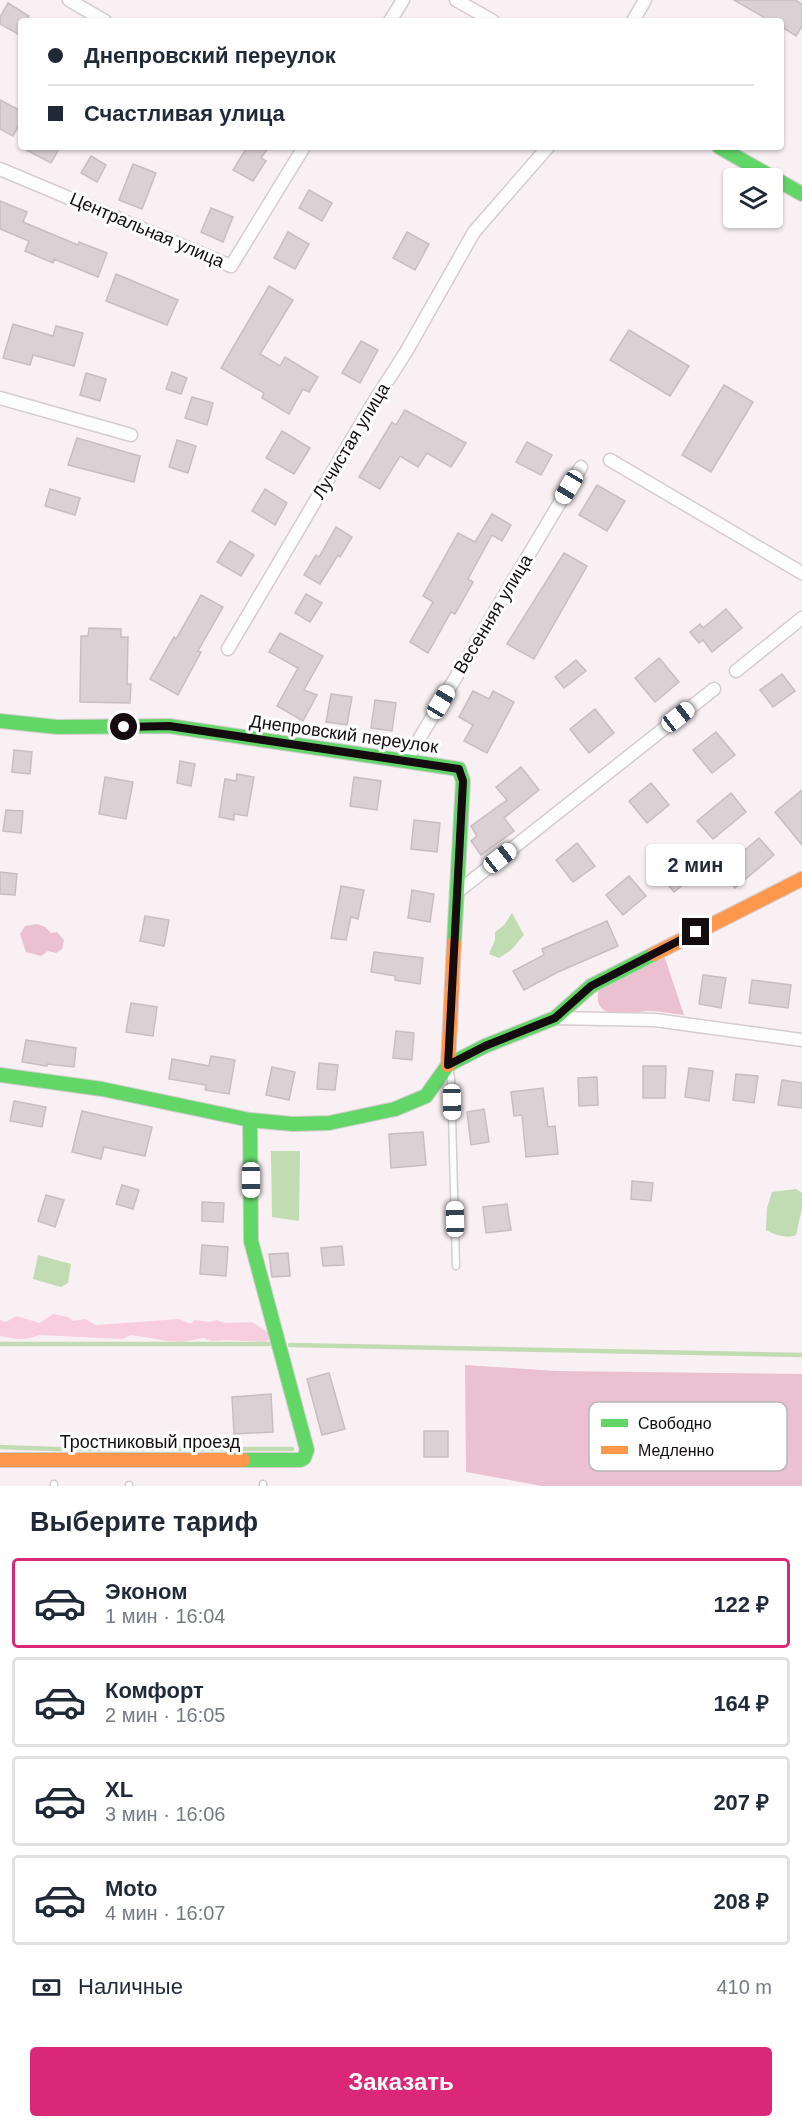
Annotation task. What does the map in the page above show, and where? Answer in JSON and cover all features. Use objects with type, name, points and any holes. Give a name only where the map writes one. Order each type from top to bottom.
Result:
[{"type":"street","points":[[69,0],[100,18]]},
{"type":"street","points":[[392,18],[404,0]]},
{"type":"street","points":[[456,0],[488,18]]},
{"type":"street","points":[[635,18],[645,0]]},
{"type":"street","name":"Центральная улица","points":[[0,169],[231,266],[302,150]]},
{"type":"street","name":"Лучистая улица","points":[[228,649],[372,405],[406,352],[474,232],[545,150]]},
{"type":"street","points":[[724,150],[802,194]]},
{"type":"street","points":[[0,398],[130,435]]},
{"type":"street","points":[[610,460],[802,573]]},
{"type":"street","name":"Весенняя улица","points":[[406,761],[580,467]]},
{"type":"street","points":[[736,671],[802,618]]},
{"type":"street","points":[[456,893],[714,689]]},
{"type":"street","name":"Днепровский переулок","points":[[0,721],[57,728],[169,726],[459,769],[463,781],[448,1065]]},
{"type":"street","points":[[0,1075],[102,1089],[250,1120],[293,1124],[329,1124],[395,1109],[426,1096],[448,1065],[485,1046],[555,1018],[591,986],[802,879]]},
{"type":"street","points":[[555,1018],[656,1020],[802,1040]]},
{"type":"street","name":"Тростниковый проезд","points":[[0,1460],[300,1460],[304,1458],[307,1450],[305,1438],[251,1241],[250,1120]]},
{"type":"lane","points":[[448,1065],[451,1078],[456,1266]]},
{"type":"shaded area","points":[[512,913],[524,935],[511,950],[499,958],[489,954],[495,940],[495,932],[504,925]]},
{"type":"shaded area","points":[[37,924],[45,927],[51,933],[57,932],[64,940],[62,949],[56,953],[48,951],[41,956],[26,952],[20,934],[25,926]]},
{"type":"shaded area","points":[[657,956],[665,958],[684,1015],[659,1011],[615,1013],[601,1007],[598,1000],[599,989]]},
{"type":"shaded area","points":[[271,1151],[300,1151],[299,1221],[272,1217]]},
{"type":"shaded area","points":[[796,1189],[802,1193],[802,1208],[796,1235],[781,1236],[766,1230],[767,1208],[772,1192]]},
{"type":"shaded area","points":[[38,1255],[71,1264],[68,1283],[61,1287],[33,1279]]},
{"type":"shaded area","points":[[53,1314],[68,1317],[73,1321],[85,1319],[96,1325],[179,1319],[191,1324],[194,1320],[209,1322],[217,1320],[225,1323],[252,1322],[270,1334],[270,1339],[265,1342],[212,1341],[203,1338],[182,1342],[131,1335],[122,1339],[39,1335],[20,1339],[0,1336],[0,1320],[6,1322],[16,1316],[40,1323]]},
{"type":"shaded area","points":[[465,1365],[556,1371],[802,1374],[802,1486],[542,1486],[466,1472]]},
{"type":"building","points":[[734,0],[795,0],[802,4],[802,26],[796,36],[784,28],[784,18],[765,18]]},
{"type":"building","points":[[8,3],[29,16],[18,18],[18,34],[0,24],[0,17]]},
{"type":"building","points":[[0,100],[18,109],[18,127],[13,136],[0,129]]},
{"type":"building","points":[[27,150],[58,150],[51,163]]},
{"type":"building","points":[[245,150],[267,150],[261,158],[266,161],[253,181],[233,170]]},
{"type":"building","points":[[91,156],[106,165],[97,182],[81,173]]},
{"type":"building","points":[[133,164],[156,173],[142,209],[119,200]]},
{"type":"building","points":[[309,190],[332,203],[322,221],[299,208]]},
{"type":"building","points":[[0,201],[27,212],[23,222],[78,245],[79,242],[107,253],[98,277],[54,259],[53,263],[25,251],[29,241],[0,229]]},
{"type":"building","points":[[211,208],[233,217],[223,242],[201,232]]},
{"type":"building","points":[[288,232],[309,244],[295,269],[274,258]]},
{"type":"building","points":[[407,232],[429,244],[415,270],[393,258]]},
{"type":"building","points":[[116,274],[178,300],[167,325],[106,301]]},
{"type":"building","points":[[269,286],[293,300],[260,354],[280,366],[285,357],[318,377],[309,392],[303,389],[289,414],[262,398],[264,393],[221,368]]},
{"type":"building","points":[[13,324],[53,336],[56,326],[83,333],[74,366],[33,355],[30,365],[3,358]]},
{"type":"building","points":[[629,330],[689,366],[670,396],[610,360]]},
{"type":"building","points":[[361,341],[378,350],[360,383],[342,373]]},
{"type":"building","points":[[172,372],[187,378],[181,394],[166,389]]},
{"type":"building","points":[[86,373],[106,379],[100,401],[80,395]]},
{"type":"building","points":[[724,385],[753,402],[711,472],[682,455]]},
{"type":"building","points":[[192,397],[213,403],[207,425],[185,418]]},
{"type":"building","points":[[405,410],[466,443],[451,467],[427,453],[418,467],[400,456],[380,489],[359,477],[392,422],[396,425]]},
{"type":"building","points":[[282,431],[310,448],[294,474],[266,458]]},
{"type":"building","points":[[77,438],[140,456],[134,482],[68,465]]},
{"type":"building","points":[[177,440],[196,446],[188,473],[169,467]]},
{"type":"building","points":[[527,442],[552,455],[541,475],[516,462]]},
{"type":"building","points":[[597,485],[625,501],[607,531],[579,515]]},
{"type":"building","points":[[50,489],[80,498],[75,515],[45,506]]},
{"type":"building","points":[[265,489],[287,503],[275,525],[252,511]]},
{"type":"building","points":[[492,514],[511,525],[502,541],[492,535],[468,579],[473,582],[455,614],[451,612],[428,653],[410,642],[433,602],[423,596],[458,533],[475,542]]},
{"type":"building","points":[[336,527],[352,537],[320,584],[304,575],[316,555],[319,557]]},
{"type":"building","points":[[230,541],[254,555],[241,576],[217,562]]},
{"type":"building","points":[[564,553],[587,566],[534,659],[507,644]]},
{"type":"building","points":[[306,594],[322,603],[310,622],[295,613]]},
{"type":"building","points":[[201,595],[223,607],[198,651],[201,652],[178,695],[150,679]]},
{"type":"building","points":[[726,609],[742,628],[712,652],[703,640],[699,643],[690,632],[700,624],[703,628]]},
{"type":"building","points":[[89,628],[121,629],[121,637],[128,637],[127,684],[131,684],[130,703],[80,702],[81,636],[88,636]]},
{"type":"building","points":[[280,633],[323,656],[304,690],[317,695],[303,721],[277,706],[298,668],[269,652]]},
{"type":"building","points":[[659,658],[679,682],[655,702],[635,678]]},
{"type":"building","points":[[576,660],[586,671],[564,688],[555,677]]},
{"type":"building","points":[[782,674],[795,691],[773,707],[760,690]]},
{"type":"building","points":[[473,691],[489,699],[493,691],[514,702],[487,753],[464,741],[473,725],[459,717]]},
{"type":"building","points":[[331,694],[352,697],[347,725],[326,722]]},
{"type":"building","points":[[375,700],[396,703],[392,731],[371,728]]},
{"type":"building","points":[[595,709],[614,733],[589,753],[570,729]]},
{"type":"building","points":[[716,732],[735,755],[712,773],[693,750]]},
{"type":"building","points":[[14,750],[32,752],[30,774],[12,772]]},
{"type":"building","points":[[180,761],[195,764],[191,786],[177,783]]},
{"type":"building","points":[[521,767],[539,790],[504,818],[514,831],[481,855],[471,841],[477,836],[471,826],[507,800],[496,787]]},
{"type":"building","points":[[237,774],[254,777],[247,816],[234,814],[234,820],[219,817],[225,779],[236,781]]},
{"type":"building","points":[[105,777],[133,782],[126,819],[99,814]]},
{"type":"building","points":[[354,777],[381,781],[377,810],[350,806]]},
{"type":"building","points":[[651,783],[669,805],[647,823],[629,801]]},
{"type":"building","points":[[802,790],[802,845],[775,812]]},
{"type":"building","points":[[731,793],[746,812],[713,839],[697,821]]},
{"type":"building","points":[[6,810],[23,811],[21,833],[3,831]]},
{"type":"building","points":[[414,820],[440,823],[437,852],[411,849]]},
{"type":"building","points":[[759,838],[774,855],[735,888],[721,870]]},
{"type":"building","points":[[577,843],[595,866],[573,882],[556,860]]},
{"type":"building","points":[[680,853],[697,874],[674,892],[657,872]]},
{"type":"building","points":[[0,872],[17,874],[15,895],[0,894]]},
{"type":"building","points":[[629,876],[646,896],[623,915],[606,895]]},
{"type":"building","points":[[341,886],[364,890],[358,919],[351,917],[346,940],[331,938]]},
{"type":"building","points":[[412,890],[434,894],[430,922],[408,918]]},
{"type":"building","points":[[145,916],[169,920],[164,946],[140,941]]},
{"type":"building","points":[[607,921],[618,946],[558,972],[524,990],[513,971],[544,955],[542,949]]},
{"type":"building","points":[[374,952],[423,958],[420,984],[395,980],[395,976],[371,972]]},
{"type":"building","points":[[703,975],[726,978],[721,1008],[699,1004]]},
{"type":"building","points":[[752,980],[791,985],[788,1008],[749,1003]]},
{"type":"building","points":[[131,1003],[157,1007],[153,1036],[126,1032]]},
{"type":"building","points":[[396,1031],[414,1033],[412,1060],[393,1058]]},
{"type":"building","points":[[26,1040],[76,1048],[74,1067],[22,1062]]},
{"type":"building","points":[[211,1056],[235,1060],[229,1094],[205,1090],[206,1085],[169,1079],[172,1059],[209,1066]]},
{"type":"building","points":[[319,1063],[338,1065],[335,1090],[317,1089]]},
{"type":"building","points":[[643,1066],[666,1066],[665,1098],[643,1098]]},
{"type":"building","points":[[272,1067],[295,1072],[289,1100],[266,1095]]},
{"type":"building","points":[[689,1068],[713,1071],[709,1101],[685,1097]]},
{"type":"building","points":[[736,1074],[758,1076],[754,1103],[733,1100]]},
{"type":"building","points":[[597,1077],[598,1105],[579,1106],[578,1078]]},
{"type":"building","points":[[782,1080],[802,1083],[802,1108],[778,1105]]},
{"type":"building","points":[[543,1088],[548,1127],[555,1126],[558,1154],[526,1157],[522,1115],[514,1116],[511,1092]]},
{"type":"building","points":[[14,1101],[46,1107],[42,1127],[10,1121]]},
{"type":"building","points":[[484,1109],[489,1142],[471,1145],[467,1112]]},
{"type":"building","points":[[82,1111],[152,1127],[145,1156],[104,1147],[101,1159],[72,1152]]},
{"type":"building","points":[[423,1132],[426,1165],[391,1168],[389,1134]]},
{"type":"building","points":[[632,1181],[653,1183],[651,1201],[631,1199]]},
{"type":"building","points":[[122,1185],[139,1190],[133,1209],[116,1204]]},
{"type":"building","points":[[46,1195],[64,1200],[55,1227],[38,1221]]},
{"type":"building","points":[[202,1202],[224,1203],[223,1222],[202,1221]]},
{"type":"building","points":[[507,1204],[511,1230],[486,1233],[483,1207]]},
{"type":"building","points":[[202,1245],[228,1247],[226,1276],[200,1274]]},
{"type":"building","points":[[342,1246],[344,1265],[323,1266],[321,1248]]},
{"type":"building","points":[[288,1253],[290,1276],[272,1277],[269,1254]]},
{"type":"building","points":[[329,1373],[345,1429],[322,1435],[307,1379]]},
{"type":"building","points":[[271,1394],[273,1432],[234,1434],[232,1397]]},
{"type":"building","points":[[424,1431],[448,1431],[448,1457],[424,1457]]},
{"type":"waterway","points":[[0,1344],[269,1344]]},
{"type":"waterway","points":[[290,1345],[802,1355]]},
{"type":"waterway","points":[[0,1447],[292,1449]]},
{"type":"traffic: fast","points":[[724,150],[802,194]]},
{"type":"traffic: fast","points":[[0,721],[57,727],[169,726],[459,769],[463,781],[454,943]]},
{"type":"traffic: fast","points":[[0,1075],[102,1089],[250,1120],[293,1124],[329,1123],[395,1109],[426,1096],[448,1065],[485,1046],[555,1018],[591,986],[654,954]]},
{"type":"traffic: fast","points":[[243,1460],[300,1460],[304,1458],[307,1450],[251,1241],[250,1120]]},
{"type":"traffic: slow","points":[[654,954],[802,879]]},
{"type":"traffic: slow","points":[[448,1065],[454,943]]},
{"type":"traffic: slow","points":[[0,1460],[243,1460]]},
{"type":"route","points":[[124,727],[169,726],[459,769],[463,781],[448,1065],[485,1046],[555,1018],[591,986],[696,932]]}]
